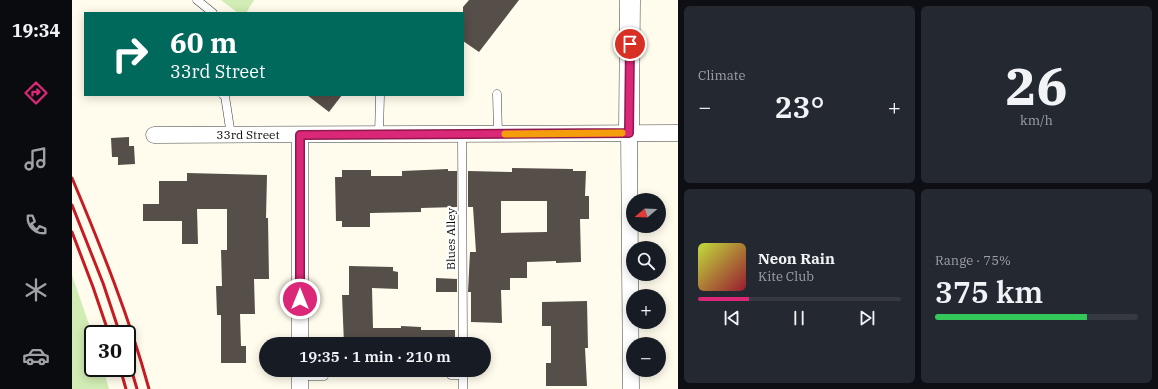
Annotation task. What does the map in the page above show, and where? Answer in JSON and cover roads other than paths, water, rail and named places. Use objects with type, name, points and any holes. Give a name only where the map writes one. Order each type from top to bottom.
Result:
[{"type":"street","points":[[630,0],[629,133],[631,389]]},
{"type":"street","name":"33rd Street","points":[[154,135],[678,133]]},
{"type":"street","points":[[300,135],[300,337]]},
{"type":"lane","points":[[197,0],[212,12]]},
{"type":"lane","points":[[497,94],[498,134]]},
{"type":"lane","points":[[225,96],[230,135]]},
{"type":"lane","points":[[379,134],[380,96]]},
{"type":"lane","name":"Blues Alley","points":[[462,134],[463,337]]},
{"type":"lane","points":[[300,378],[312,377]]},
{"type":"lane","points":[[463,377],[463,389]]},
{"type":"railway","points":[[72,178],[104,256],[133,335],[149,389]]},
{"type":"railway","points":[[72,205],[103,283],[117,325]]},
{"type":"railway","points":[[72,232],[106,325]]},
{"type":"railway","points":[[123,377],[126,389]]},
{"type":"railway","points":[[133,377],[137,389]]}]
